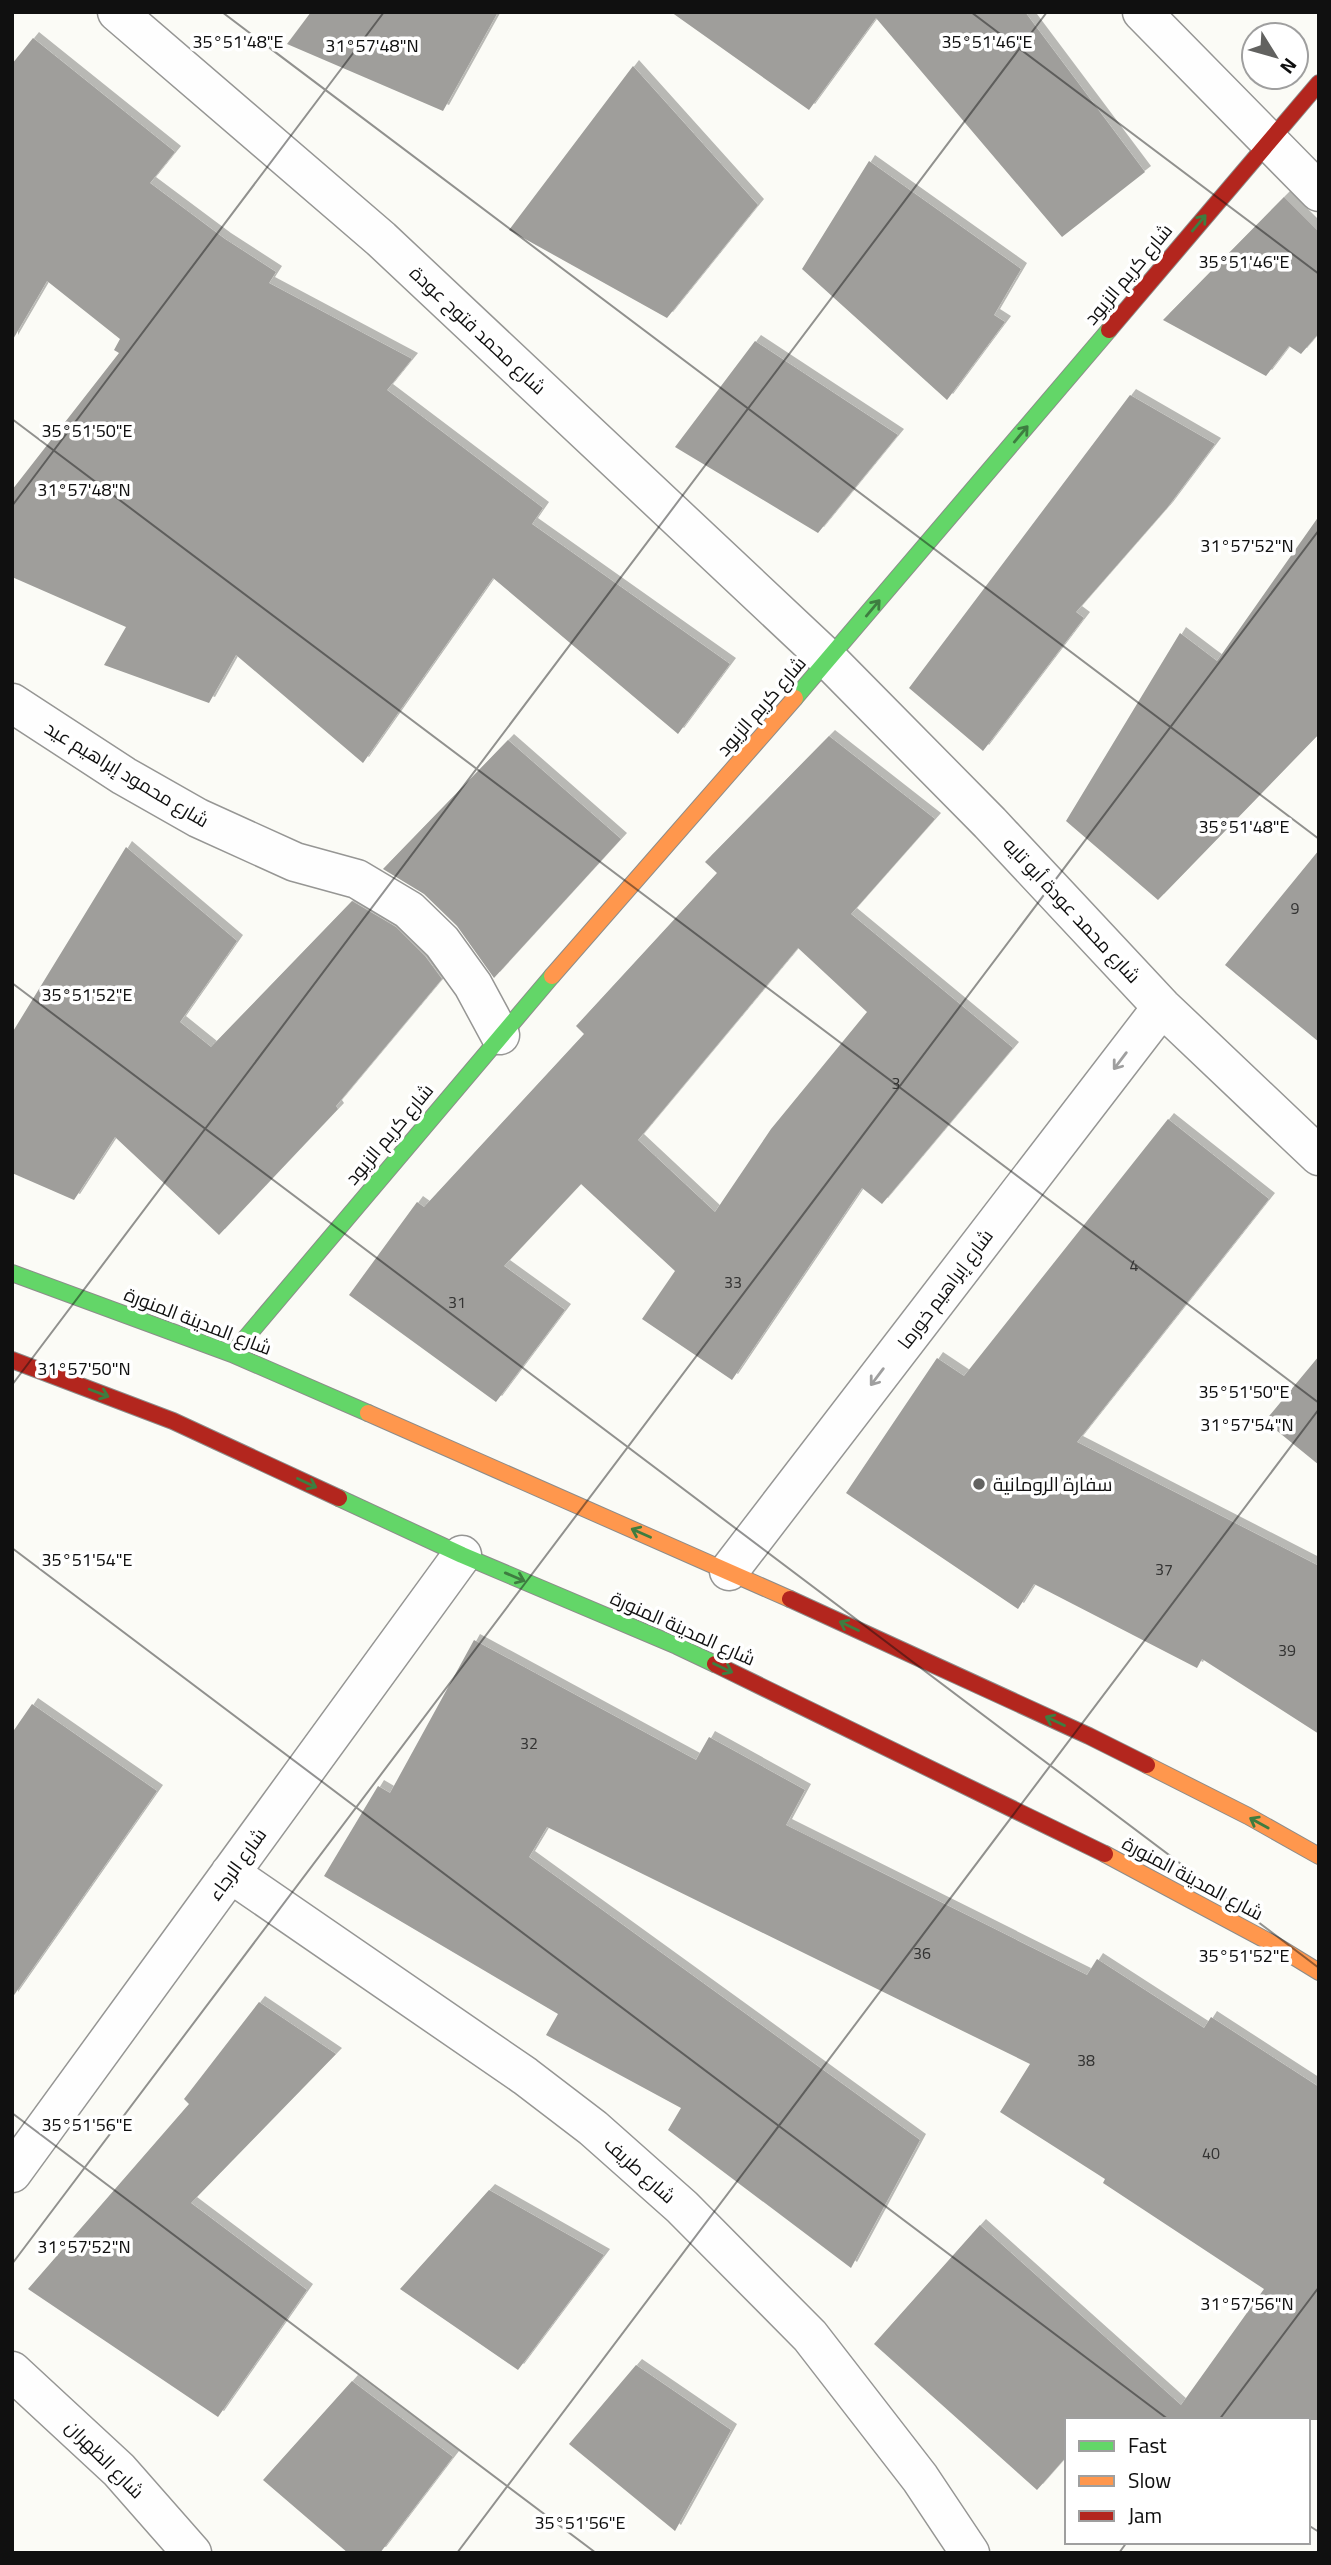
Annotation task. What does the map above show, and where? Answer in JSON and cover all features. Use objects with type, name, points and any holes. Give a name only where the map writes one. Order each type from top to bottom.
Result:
[{"type":"main road","name":"شارع كريم الزيود","points":[[232,1354],[500,1035],[829,660],[1319,83]]},
{"type":"main road","name":"شارع المدينة المنورة","points":[[12,1273],[232,1354],[729,1571],[1089,1736],[1248,1816],[1319,1856]]},
{"type":"main road","name":"شارع المدينة المنورة","points":[[12,1360],[173,1421],[462,1555],[677,1646],[1097,1850],[1275,1945],[1319,1972]]},
{"type":"street","name":"شارع محمد فتوح عودة","points":[[117,12],[381,239],[829,660]]},
{"type":"street","points":[[1142,12],[1319,192]]},
{"type":"street","name":"شارع محمد عودة أبو تايه","points":[[829,660],[990,823],[1162,1007],[1319,1156]]},
{"type":"street","name":"شارع محمود إبراهيم عيد","points":[[12,704],[124,776],[198,818],[295,862],[358,879],[409,910],[442,942],[473,985],[500,1035]]},
{"type":"street","name":"شارع إبراهيم خورما","points":[[729,1571],[1162,1007]]},
{"type":"street","name":"شارع الرجاء","points":[[12,2173],[462,1555]]},
{"type":"street","name":"شارع طريف","points":[[230,1873],[525,2076],[593,2128],[682,2207],[810,2336],[920,2478],[970,2553]]},
{"type":"street","name":"شارع الظهران","points":[[12,2371],[119,2470],[192,2553]]},
{"type":"building","points":[[311,12],[498,12],[443,111],[287,44]]},
{"type":"building","points":[[671,12],[1025,12],[1145,172],[1062,237],[876,18],[809,110]]},
{"type":"building","points":[[33,38],[175,152],[150,183],[225,239],[276,272],[269,283],[412,359],[387,390],[543,508],[532,524],[730,664],[678,734],[493,578],[363,763],[236,655],[209,703],[104,665],[126,627],[12,577],[12,490],[119,353],[114,350],[120,339],[47,281],[12,341],[12,64]]},
{"type":"building","points":[[633,66],[758,205],[667,318],[509,230]]},
{"type":"building","points":[[869,161],[1021,269],[994,315],[1005,322],[947,400],[802,269]]},
{"type":"building","points":[[1284,197],[1319,232],[1319,333],[1301,354],[1289,346],[1266,376],[1163,320]]},
{"type":"building","points":[[755,341],[898,435],[818,533],[675,447]]},
{"type":"building","points":[[1130,395],[1215,444],[1167,508],[1076,612],[1084,618],[983,751],[909,688]]},
{"type":"building","points":[[1319,516],[1319,734],[1158,900],[1066,821],[1180,633],[1217,661]]},
{"type":"building","points":[[829,736],[935,819],[851,914],[1013,1048],[882,1204],[862,1188],[732,1380],[642,1319],[675,1271],[581,1184],[504,1266],[565,1310],[496,1402],[349,1295],[417,1202],[424,1207],[584,1034],[576,1026],[717,873],[705,862]],"holes":[[[798,948],[867,1012],[771,1129],[715,1212],[638,1140]]]},
{"type":"building","points":[[508,740],[621,839],[494,978],[457,926],[424,894],[383,869]]},
{"type":"building","points":[[126,847],[237,941],[180,1022],[211,1047],[352,901],[396,927],[425,956],[442,979],[336,1106],[338,1109],[219,1235],[115,1137],[74,1200],[12,1173],[12,1033]]},
{"type":"building","points":[[1319,850],[1319,1042],[1225,965]]},
{"type":"building","points":[[1168,1119],[1269,1199],[1077,1442],[1319,1566],[1319,1734],[1202,1659],[1197,1668],[1034,1584],[1018,1609],[846,1493],[937,1358],[964,1376]]},
{"type":"building","points":[[1319,1356],[1319,1465],[1265,1421]]},
{"type":"building","points":[[474,1640],[696,1760],[709,1737],[805,1790],[786,1825],[1087,1975],[1097,1959],[1204,2028],[1211,2017],[1319,2087],[1319,2420],[1065,2418],[1065,2458],[1037,2490],[874,2344],[980,2225],[1181,2405],[1264,2289],[1103,2183],[1105,2179],[1000,2112],[1030,2064],[547,1827],[529,1857],[920,2140],[851,2268],[668,2130],[681,2108],[546,2035],[558,2014],[324,1876],[378,1786],[390,1793]]},
{"type":"building","points":[[32,1704],[157,1791],[12,1998],[12,1733]]},
{"type":"building","points":[[259,2002],[336,2054],[191,2203],[307,2290],[218,2417],[28,2289],[189,2104],[184,2099]]},
{"type":"building","points":[[489,2190],[604,2255],[518,2370],[400,2289]]},
{"type":"building","points":[[636,2365],[731,2430],[675,2531],[569,2444]]},
{"type":"building","points":[[352,2381],[453,2457],[380,2553],[348,2553],[263,2480]]},
{"type":"traffic: fast","points":[[795,698],[1109,330]]},
{"type":"traffic: fast","points":[[232,1354],[552,976]]},
{"type":"traffic: fast","points":[[12,1273],[232,1354],[368,1413]]},
{"type":"traffic: fast","points":[[339,1498],[462,1555],[715,1664]]},
{"type":"traffic: slow","points":[[552,976],[795,698]]},
{"type":"traffic: slow","points":[[368,1413],[790,1599]]},
{"type":"traffic: slow","points":[[1147,1765],[1248,1816],[1319,1856]]},
{"type":"traffic: slow","points":[[1105,1854],[1275,1945],[1319,1972]]},
{"type":"traffic: jam","points":[[1109,330],[1319,83]]},
{"type":"traffic: jam","points":[[12,1360],[173,1421],[339,1498]]},
{"type":"traffic: jam","points":[[790,1599],[1147,1765]]},
{"type":"traffic: jam","points":[[715,1664],[1105,1854]]},
{"type":"place","name":"سفارة الرومانية","points":[[979,1484]]}]
